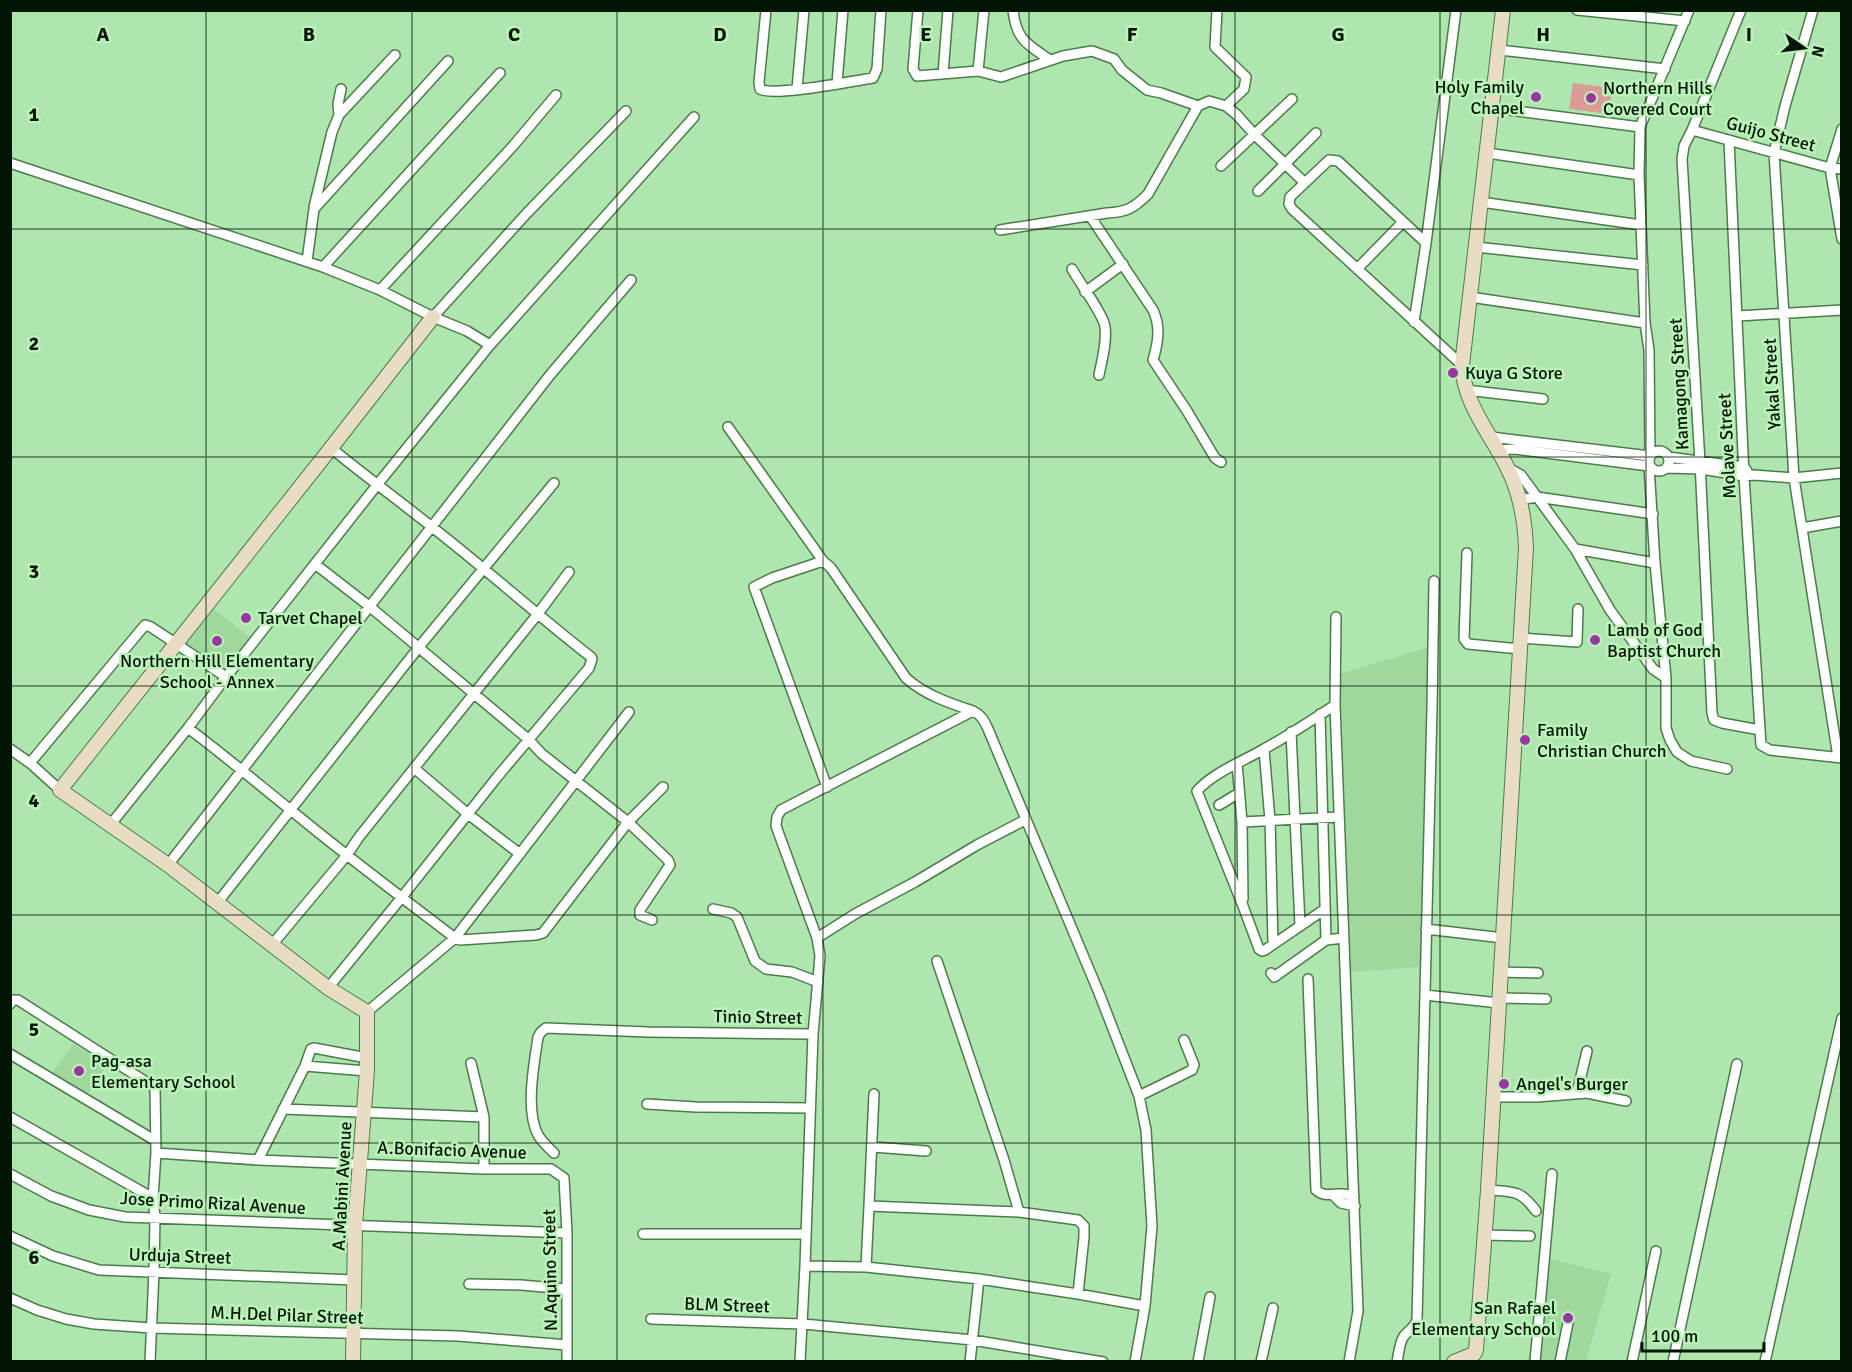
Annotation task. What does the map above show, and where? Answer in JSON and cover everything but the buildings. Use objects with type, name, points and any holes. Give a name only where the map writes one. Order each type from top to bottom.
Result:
[{"type":"street","points":[[766,10],[759,82],[760,89],[766,92],[873,78],[876,74],[881,10]]},
{"type":"street","points":[[797,89],[804,10]]},
{"type":"street","points":[[837,83],[843,10]]},
{"type":"street","points":[[918,10],[914,73],[917,76],[978,71],[1001,77],[1063,56],[1092,51],[1114,59],[1122,70],[1147,90],[1198,106]]},
{"type":"street","points":[[943,74],[948,10]]},
{"type":"street","points":[[978,71],[984,10]]},
{"type":"street","points":[[1013,10],[1016,29],[1021,37],[1029,46],[1050,60]]},
{"type":"street","points":[[1217,10],[1215,47],[1246,77],[1244,89],[1226,106]]},
{"type":"street","points":[[1414,322],[1456,10]]},
{"type":"street","points":[[1454,1362],[1474,1354],[1476,1350],[1500,1001],[1526,548],[1526,522],[1508,468],[1474,410],[1466,390],[1462,365],[1503,10]]},
{"type":"street","points":[[1577,10],[1685,21]]},
{"type":"street","points":[[1689,10],[1640,127],[1639,175],[1645,323],[1649,350],[1650,461],[1666,678],[1666,728],[1677,752],[1690,761],[1726,769]]},
{"type":"street","name":"Kamagong Street","points":[[1741,10],[1684,146],[1682,159],[1712,713],[1714,720],[1722,723],[1760,730]]},
{"type":"street","name":"Yakal Street","points":[[1813,10],[1774,153],[1794,478],[1840,757]]},
{"type":"street","points":[[1500,50],[1665,69]]},
{"type":"street","points":[[307,261],[314,209],[332,132],[339,115],[394,55]]},
{"type":"street","points":[[314,209],[448,61]]},
{"type":"street","points":[[323,267],[500,73]]},
{"type":"street","points":[[339,115],[338,104],[341,89]]},
{"type":"street","points":[[380,290],[556,96]]},
{"type":"street","points":[[1221,165],[1292,99]]},
{"type":"street","points":[[1000,230],[1123,212],[1137,205],[1148,195],[1198,106],[1209,101],[1226,106],[1236,114],[1305,183]]},
{"type":"street","points":[[1493,108],[1640,127]]},
{"type":"street","points":[[60,790],[433,317],[527,213],[626,111]]},
{"type":"street","points":[[111,824],[490,345],[694,117]]},
{"type":"street","points":[[1842,129],[1830,168],[1842,238]]},
{"type":"street","name":"Guijo Street","points":[[1692,130],[1830,168],[1842,169]]},
{"type":"street","points":[[1258,191],[1316,132]]},
{"type":"street","name":"Molave Street","points":[[1729,140],[1761,745],[1770,750],[1840,757]]},
{"type":"street","points":[[1487,153],[1639,175]]},
{"type":"street","points":[[1426,243],[1338,161],[1329,160],[1290,197],[1289,204],[1292,209],[1462,365]]},
{"type":"street","points":[[10,163],[323,267],[380,290],[433,317],[467,331],[490,345]]},
{"type":"street","points":[[1481,202],[1641,225]]},
{"type":"street","points":[[1090,216],[1159,322],[1153,360],[1215,458],[1221,462]]},
{"type":"street","points":[[1357,269],[1403,222]]},
{"type":"street","points":[[1476,247],[1643,265]]},
{"type":"street","points":[[1086,292],[1123,264]]},
{"type":"street","points":[[1072,269],[1106,326],[1099,375]]},
{"type":"street","points":[[168,865],[550,375],[632,280]]},
{"type":"street","points":[[1470,297],[1645,323]]},
{"type":"street","points":[[1738,316],[1842,310]]},
{"type":"street","points":[[1466,390],[1543,399]]},
{"type":"street","points":[[728,427],[823,561],[831,568],[906,678],[915,686],[942,701],[973,711],[984,719],[1099,993],[1138,1096],[1146,1130],[1152,1205],[1151,1237],[1145,1306],[1135,1362]]},
{"type":"street","points":[[1494,444],[1650,461],[1658,472],[1667,468],[1700,466]]},
{"type":"street","points":[[1494,444],[1515,449],[1650,461]]},
{"type":"street","points":[[328,988],[528,739],[589,668],[592,660],[432,527],[331,448]]},
{"type":"street","points":[[1650,461],[1658,451],[1664,452],[1668,457],[1667,468]]},
{"type":"street","points":[[1668,457],[1700,466],[1794,478],[1842,473]]},
{"type":"street","points":[[1508,468],[1521,475],[1575,549],[1610,610],[1653,669],[1666,678]]},
{"type":"street","points":[[218,902],[419,648],[554,483]]},
{"type":"street","points":[[1519,500],[1537,497],[1653,514]]},
{"type":"street","points":[[1802,528],[1842,521]]},
{"type":"street","points":[[1575,549],[1656,562]]},
{"type":"street","points":[[1467,553],[1464,639],[1466,643],[1491,645],[1505,649],[1521,644],[1577,642],[1578,609]]},
{"type":"street","points":[[823,561],[772,578],[754,587],[827,787]]},
{"type":"street","points":[[315,564],[369,606],[528,739],[542,754],[628,822],[670,863],[640,910],[640,915],[652,920]]},
{"type":"street","points":[[271,946],[347,855],[569,572]]},
{"type":"street","points":[[1397,1362],[1400,1344],[1415,1327],[1417,1320],[1434,581]]},
{"type":"street","points":[[1336,617],[1335,705],[1358,1311],[1349,1362]]},
{"type":"street","points":[[30,763],[145,625],[226,677]]},
{"type":"street","points":[[1325,909],[1265,950],[1259,949],[1197,791],[1202,785],[1237,763],[1264,750],[1335,705]]},
{"type":"street","points":[[813,1034],[820,956],[817,938],[776,826],[777,817],[782,810],[973,711]]},
{"type":"street","points":[[10,749],[30,763],[60,790],[168,865],[328,988],[367,1012],[455,938],[629,712]]},
{"type":"street","points":[[1320,714],[1326,940]]},
{"type":"street","points":[[188,728],[243,769],[347,855],[455,938],[460,939],[543,933],[628,822],[663,787]]},
{"type":"street","points":[[1292,732],[1300,926]]},
{"type":"street","points":[[1264,750],[1270,820],[1273,943]]},
{"type":"street","points":[[1237,763],[1242,822],[1244,906]]},
{"type":"street","points":[[414,768],[520,854]]},
{"type":"street","points":[[1220,805],[1239,793]]},
{"type":"street","points":[[1242,822],[1339,817]]},
{"type":"street","points":[[817,938],[855,914],[1025,820]]},
{"type":"street","points":[[713,909],[731,913],[737,917],[755,961],[766,969],[792,972],[818,982]]},
{"type":"street","points":[[1426,929],[1503,938]]},
{"type":"street","points":[[1271,973],[1274,976],[1326,940],[1343,938]]},
{"type":"street","points":[[937,961],[1004,1160],[1018,1212]]},
{"type":"street","points":[[1501,972],[1538,973]]},
{"type":"street","points":[[1308,979],[1316,1190],[1320,1194],[1332,1195],[1341,1203],[1354,1202]]},
{"type":"street","points":[[1425,995],[1500,1001],[1546,999]]},
{"type":"street","points":[[10,1004],[13,1000],[18,1000],[154,1087],[156,1154],[150,1362]]},
{"type":"street","name":"A.Mabini Avenue","points":[[353,1362],[355,1226],[367,1064],[367,1012]]},
{"type":"street","points":[[1765,1362],[1842,1018]]},
{"type":"street","name":"Tinio Street","points":[[554,1153],[539,1137],[534,1126],[532,1111],[538,1037],[546,1028],[813,1034],[800,1362]]},
{"type":"street","points":[[1138,1096],[1192,1070],[1194,1065],[1184,1040]]},
{"type":"street","points":[[258,1160],[305,1066],[309,1052],[315,1048],[367,1064]]},
{"type":"street","points":[[1577,1094],[1587,1051]]},
{"type":"street","points":[[10,1054],[156,1141]]},
{"type":"street","points":[[471,1063],[484,1117],[484,1168]]},
{"type":"street","points":[[305,1066],[367,1064]]},
{"type":"street","points":[[1673,1362],[1737,1064]]},
{"type":"street","points":[[1494,1097],[1537,1097],[1587,1093],[1626,1101]]},
{"type":"street","points":[[866,1267],[874,1094]]},
{"type":"street","points":[[647,1104],[810,1108]]},
{"type":"street","points":[[283,1109],[484,1117]]},
{"type":"street","points":[[10,1117],[153,1198]]},
{"type":"street","points":[[873,1147],[926,1151]]},
{"type":"street","name":"A.Bonifacio Avenue","points":[[156,1154],[258,1160],[551,1169],[564,1179]]},
{"type":"street","name":"Jose Primo Rizal Avenue","points":[[10,1174],[51,1196],[89,1210],[125,1217],[567,1233]]},
{"type":"street","points":[[1535,1362],[1552,1174]]},
{"type":"street","name":"N.Aquino Street","points":[[564,1179],[567,1233],[567,1362]]},
{"type":"street","points":[[1488,1190],[1519,1193],[1536,1211]]},
{"type":"street","points":[[870,1206],[1018,1212],[1078,1220],[1084,1226],[1078,1294]]},
{"type":"street","points":[[642,1234],[806,1234]]},
{"type":"street","points":[[1485,1234],[1530,1236]]},
{"type":"street","name":"Urduja Street","points":[[10,1236],[53,1256],[99,1270],[355,1280]]},
{"type":"street","points":[[1632,1362],[1656,1251]]},
{"type":"street","points":[[805,1266],[866,1267],[979,1279],[1145,1306]]},
{"type":"street","points":[[970,1362],[979,1279]]},
{"type":"street","points":[[469,1284],[566,1289]]},
{"type":"street","points":[[1198,1362],[1210,1297]]},
{"type":"street","name":"M.H.Del Pilar Street","points":[[10,1298],[66,1319],[94,1324],[152,1328],[458,1336],[567,1345]]},
{"type":"street","points":[[1262,1362],[1273,1308]]},
{"type":"street","name":"BLM Street","points":[[651,1319],[803,1324],[973,1340],[1103,1362]]},
{"type":"street","points":[[1560,1362],[1568,1323]]},
{"type":"shaded area","name":"Northern Hills Covered Court","points":[[1573,83],[1612,88],[1609,114],[1569,109]]},
{"type":"shaded area","name":"Northern Hill Elementary School - Annex","points":[[211,607],[251,638],[223,674],[183,643]]},
{"type":"shaded area","points":[[1429,647],[1420,967],[1351,972],[1340,674]]},
{"type":"shaded area","name":"Pag-asa Elementary School","points":[[73,1044],[107,1065],[85,1098],[50,1076]]},
{"type":"shaded area","name":"San Rafael Elementary School","points":[[1550,1259],[1611,1274],[1586,1361],[1527,1362]]},
{"type":"place","name":"Holy Family Chapel","points":[[1536,97]]},
{"type":"place","name":"Northern Hills Covered Court","points":[[1591,98]]},
{"type":"place","name":"Kuya G Store","points":[[1453,373]]},
{"type":"place","name":"Tarvet Chapel","points":[[246,618]]},
{"type":"place","name":"Lamb of God Baptist Church","points":[[1595,640]]},
{"type":"place","name":"Northern Hill Elementary School - Annex","points":[[217,641]]},
{"type":"place","name":"Family Christian Church","points":[[1525,740]]},
{"type":"place","name":"Pag-asa Elementary School","points":[[79,1071]]},
{"type":"place","name":"Angel's Burger","points":[[1504,1084]]},
{"type":"place","name":"San Rafael Elementary School","points":[[1568,1318]]}]
